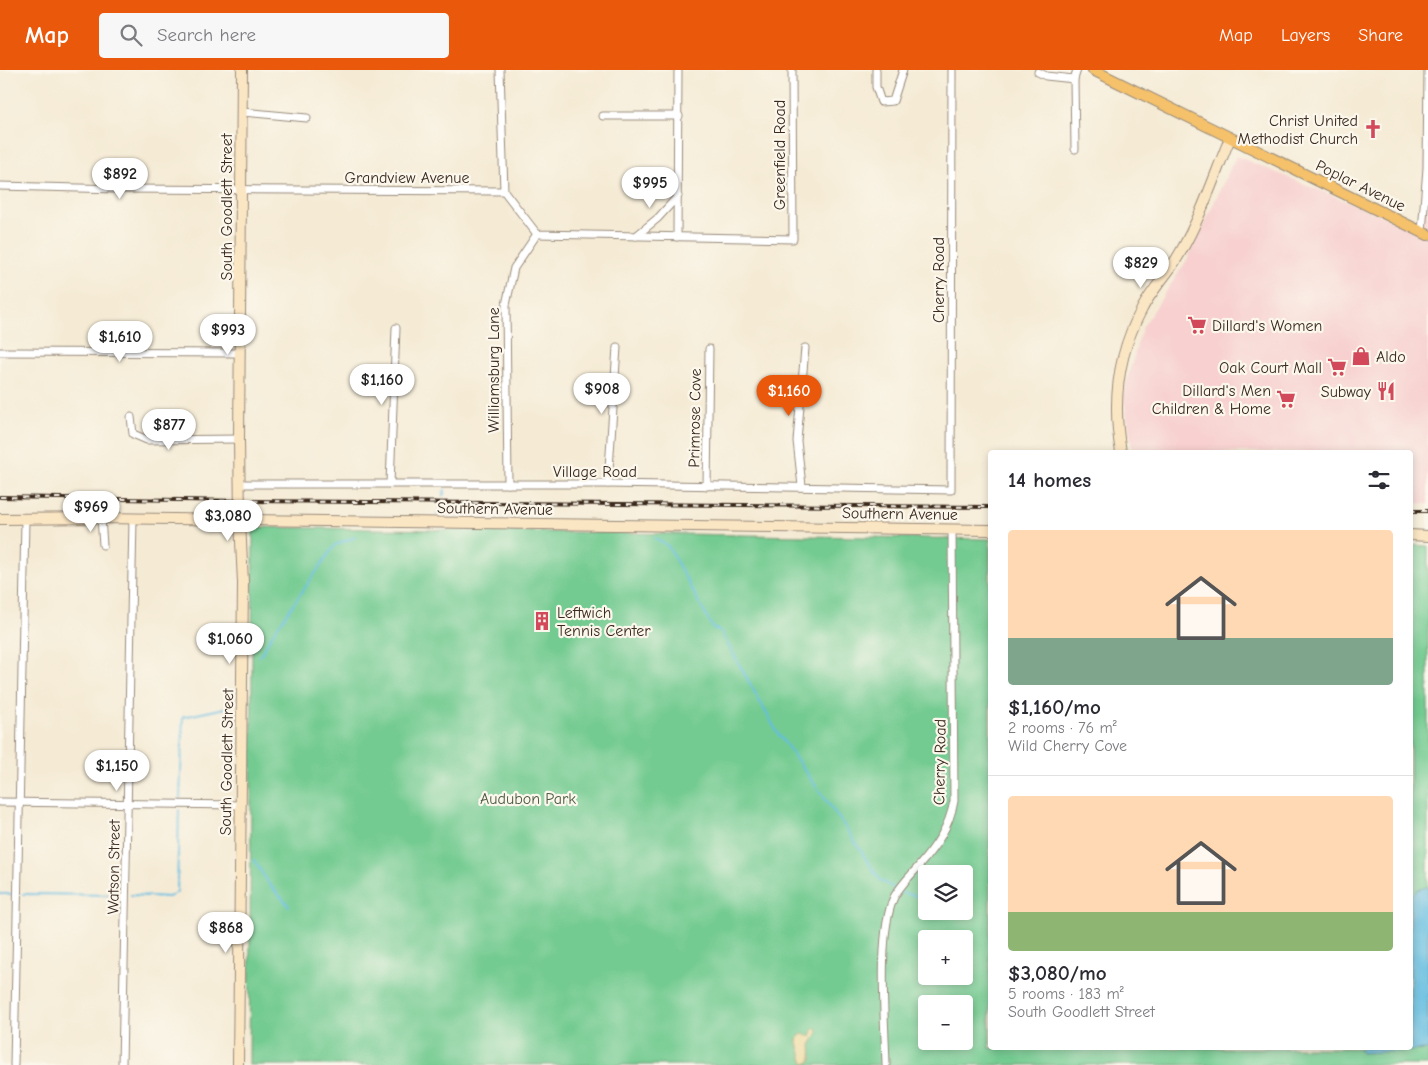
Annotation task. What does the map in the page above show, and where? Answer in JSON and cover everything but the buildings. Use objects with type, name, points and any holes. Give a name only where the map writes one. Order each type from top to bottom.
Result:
[{"type":"main road","name":"Poplar Avenue","points":[[1093,70],[1425,233]]},
{"type":"street","name":"South Goodlett Street","points":[[238,1065],[243,584],[239,440],[242,70]]},
{"type":"street","points":[[500,70],[504,191],[537,234],[677,237],[678,70]]},
{"type":"street","name":"Greenfield Road","points":[[677,237],[792,239],[792,70]]},
{"type":"street","points":[[876,70],[876,87],[881,102],[893,101],[903,70]]},
{"type":"street","name":"Cherry Road","points":[[951,490],[952,70]]},
{"type":"street","points":[[1075,149],[1074,79],[1077,70]]},
{"type":"street","points":[[1425,233],[1428,70]]},
{"type":"street","points":[[1038,72],[1046,76],[1074,79]]},
{"type":"street","points":[[242,112],[307,118]]},
{"type":"street","points":[[603,116],[679,116]]},
{"type":"street","points":[[1122,450],[1116,405],[1117,380],[1125,345],[1142,308],[1176,259],[1196,222],[1230,138]]},
{"type":"street","name":"Grandview Avenue","points":[[0,186],[504,191]]},
{"type":"street","points":[[636,236],[658,218],[678,196]]},
{"type":"street","name":"Williamsburg Lane","points":[[508,484],[506,305],[514,268],[537,234]]},
{"type":"street","points":[[390,484],[396,328]]},
{"type":"street","points":[[608,484],[617,347]]},
{"type":"street","points":[[802,486],[797,441],[805,348]]},
{"type":"street","name":"Primrose Cove","points":[[707,486],[709,350]]},
{"type":"street","points":[[0,352],[240,353]]},
{"type":"street","points":[[131,417],[133,434],[147,440],[239,440]]},
{"type":"street","name":"Village Road","points":[[240,484],[608,484],[951,490]]},
{"type":"street","points":[[101,518],[103,545]]},
{"type":"street","name":"Southern Avenue","points":[[0,519],[101,518],[988,530]]},
{"type":"street","name":"Watson Street","points":[[122,1065],[133,519]]},
{"type":"street","points":[[14,1065],[25,520]]},
{"type":"street","name":"Cherry Road","points":[[886,1065],[885,946],[887,917],[896,895],[932,850],[951,819],[954,801],[952,529]]},
{"type":"street","points":[[1413,535],[1428,536]]},
{"type":"street","points":[[0,802],[240,805]]},
{"type":"shaded area","points":[[1428,92],[1428,504],[1413,503],[1413,450],[1133,450],[1123,394],[1142,328],[1187,260],[1236,156],[1422,232]]},
{"type":"green space","name":"Audubon Park","points":[[253,527],[988,539],[988,1050],[1413,1050],[1413,545],[1428,546],[1428,1065],[249,1065]]},
{"type":"sand","points":[[814,1028],[817,1028],[818,1032],[811,1045],[812,1060],[807,1064],[803,1061],[797,1039],[802,1034],[811,1036]]},
{"type":"water","points":[[1428,887],[1428,1050],[1361,1053],[1360,1050],[1413,1050],[1413,894],[1420,888]]},
{"type":"waterway","points":[[443,496],[445,490]]},
{"type":"waterway","points":[[437,515],[440,508]]},
{"type":"waterway","points":[[260,656],[273,633],[335,545],[355,537]]},
{"type":"waterway","points":[[655,538],[668,546],[713,628],[721,632],[777,732],[848,831],[880,880],[894,888]]},
{"type":"waterway","points":[[180,798],[183,717],[230,707]]},
{"type":"waterway","points":[[131,895],[169,897],[177,892],[179,810]]},
{"type":"waterway","points":[[254,860],[269,884],[289,906]]},
{"type":"waterway","points":[[902,893],[918,896]]},
{"type":"waterway","points":[[0,894],[11,894]]},
{"type":"waterway","points":[[23,894],[118,895]]},
{"type":"railway","points":[[0,497],[240,501],[988,507]]},
{"type":"railway","points":[[1413,511],[1428,511]]},
{"type":"place","name":"Christ United Methodist Church","points":[[1373,129]]},
{"type":"place","name":"Dillard's Women","points":[[1197,325]]},
{"type":"place","name":"Aldo","points":[[1361,356]]},
{"type":"place","name":"Oak Court Mall","points":[[1337,367]]},
{"type":"place","name":"Subway","points":[[1386,391]]},
{"type":"place","name":"Dillard's Men Children & Home","points":[[1286,399]]},
{"type":"place","name":"Leftwich Tennis Center","points":[[542,621]]}]
